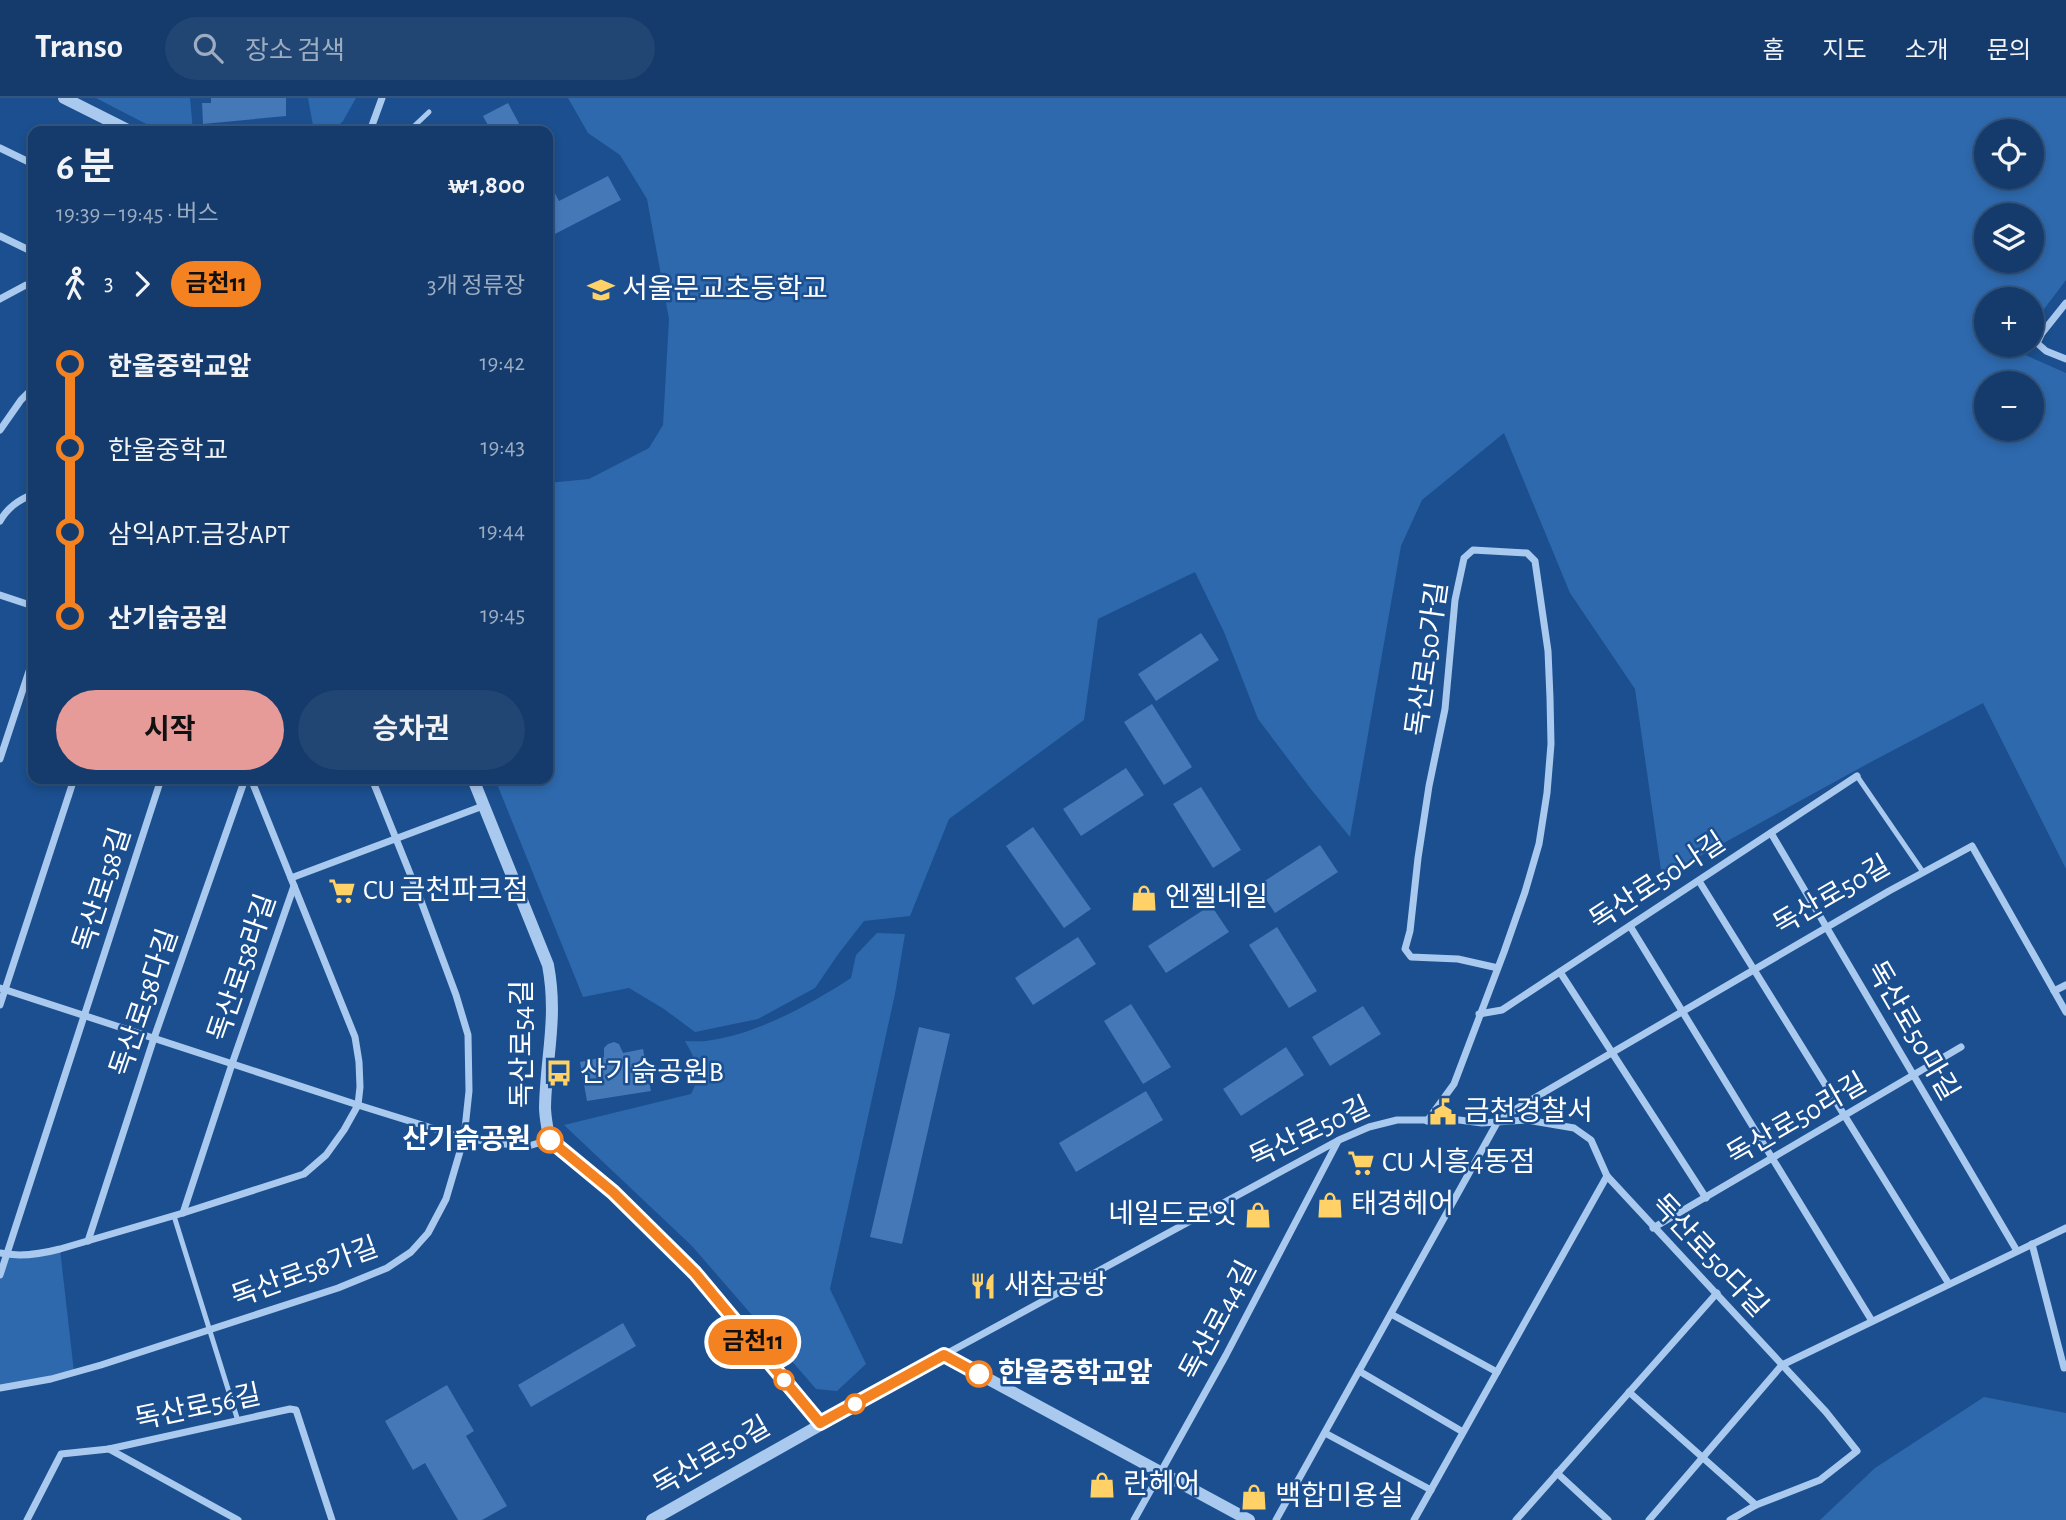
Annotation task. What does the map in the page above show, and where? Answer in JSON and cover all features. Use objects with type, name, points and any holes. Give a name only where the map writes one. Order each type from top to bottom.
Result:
[{"type":"street","points":[[64,98],[120,126]]},
{"type":"street","points":[[372,126],[382,98]]},
{"type":"street","points":[[0,148],[28,162]]},
{"type":"street","points":[[0,236],[28,250]]},
{"type":"street","points":[[0,299],[28,285]]},
{"type":"street","points":[[2066,303],[2037,343],[2046,351],[2066,359]]},
{"type":"street","points":[[0,430],[28,393]]},
{"type":"street","points":[[0,521],[19,500],[28,496]]},
{"type":"street","points":[[0,503],[10,509]]},
{"type":"street","name":"독산로50가길","points":[[1427,1121],[1454,1084],[1498,968],[1525,892],[1541,831],[1551,744],[1548,650],[1535,561],[1527,553],[1473,550],[1464,558],[1455,600],[1445,709],[1429,786],[1410,931],[1405,949],[1411,957],[1458,959],[1498,968]]},
{"type":"street","points":[[0,595],[28,604]]},
{"type":"street","points":[[0,759],[28,674]]},
{"type":"street","name":"독산로50나길","points":[[1479,1014],[1502,1010],[1857,776]]},
{"type":"street","points":[[0,1005],[3,988],[72,784]]},
{"type":"street","name":"독산로58길","points":[[0,1275],[4,1254],[159,784]]},
{"type":"street","name":"독산로58다길","points":[[88,1241],[154,1038],[243,784]]},
{"type":"street","points":[[4,1254],[44,1253],[174,1216],[303,1174],[326,1155],[358,1105],[359,1062],[355,1037],[253,784]]},
{"type":"street","name":"독산로58가길","points":[[0,1388],[51,1379],[338,1288],[387,1268],[411,1252],[428,1233],[446,1199],[464,1138],[470,1091],[468,1035],[452,983],[374,784]]},
{"type":"street","name":"독산로54길","points":[[475,784],[548,965],[553,1018],[545,1109],[550,1140],[613,1192],[695,1273],[820,1423]]},
{"type":"street","points":[[292,882],[483,806]]},
{"type":"street","name":"독산로50마길","points":[[1771,833],[2017,1251]]},
{"type":"street","name":"독산로50길","points":[[652,1520],[820,1423],[1339,1140],[1397,1119],[1482,1123],[1498,1121],[1826,927],[1972,846],[2066,1012]]},
{"type":"street","points":[[1699,881],[1949,1284]]},
{"type":"street","name":"독산로58라길","points":[[183,1213],[292,882]]},
{"type":"street","points":[[1630,926],[1872,1321]]},
{"type":"street","points":[[1560,972],[1706,1198]]},
{"type":"street","points":[[2054,991],[2066,985]]},
{"type":"street","points":[[3,988],[154,1038]]},
{"type":"street","name":"독산로58라길","points":[[154,1038],[232,1064]]},
{"type":"street","name":"독산로50라길","points":[[1653,1228],[1961,1047]]},
{"type":"street","points":[[232,1064],[464,1138],[525,1147],[550,1140]]},
{"type":"street","name":"독산로50다길","points":[[1498,1121],[1527,1120],[1574,1128],[1591,1140],[1606,1176],[1826,1412],[1857,1451],[1820,1480],[1756,1505],[1730,1520]]},
{"type":"street","points":[[1276,1520],[1498,1121]]},
{"type":"street","name":"독산로44길","points":[[1133,1520],[1226,1355],[1339,1140]]},
{"type":"street","points":[[1414,1520],[1606,1176]]},
{"type":"street","points":[[1648,1520],[1782,1365],[2066,1228]]},
{"type":"street","points":[[2032,1244],[2064,1368]]},
{"type":"street","points":[[1516,1520],[1717,1293]]},
{"type":"street","points":[[1391,1314],[1497,1372]]},
{"type":"street","points":[[944,1355],[1250,1520]]},
{"type":"street","points":[[1359,1371],[1463,1432]]},
{"type":"street","points":[[1629,1392],[1756,1505]]},
{"type":"street","name":"독산로56길","points":[[29,1520],[61,1454],[108,1448],[290,1409],[296,1410],[332,1520]]},
{"type":"street","points":[[1325,1433],[1431,1490]]},
{"type":"street","name":"독산로56길","points":[[108,1448],[237,1520]]},
{"type":"street","points":[[1557,1473],[1608,1520]]},
{"type":"lane","points":[[414,126],[429,112]]},
{"type":"lane","name":"독산로50길","points":[[1857,776],[1923,872]]},
{"type":"lane","points":[[174,1216],[210,1330]]},
{"type":"lane","name":"독산로58가길","points":[[210,1330],[238,1421]]},
{"type":"shaded area","points":[[96,98],[190,98],[193,126],[150,126]]},
{"type":"shaded area","points":[[308,98],[356,98],[338,126],[313,126]]},
{"type":"shaded area","points":[[568,98],[2066,98],[2066,280],[2044,309],[2044,287],[1974,287],[1974,357],[2030,357],[2066,373],[2066,869],[1983,703],[1662,877],[1635,689],[1570,593],[1504,433],[1422,500],[1401,546],[1350,837],[1258,719],[1224,632],[1195,572],[1098,619],[1084,720],[949,819],[910,916],[864,921],[815,988],[758,1019],[695,1032],[629,988],[583,997],[497,784],[553,784],[553,483],[589,479],[649,448],[663,425],[669,319],[647,199],[620,155],[588,133]]},
{"type":"shaded area","name":"산기슭공원","points":[[877,933],[905,934],[895,994],[830,1289],[866,1364],[837,1391],[816,1389],[692,1246],[564,1125],[691,1094],[698,1079],[692,1054],[685,1041],[709,1041],[748,1031],[819,998],[851,978],[856,955]]},
{"type":"shaded area","points":[[60,1249],[74,1372],[0,1388],[0,1275],[7,1255]]},
{"type":"shaded area","points":[[1984,1397],[2066,1413],[2066,1520],[1820,1520],[1875,1468]]},
{"type":"building","points":[[211,98],[286,98],[286,116],[203,124],[202,103],[211,103]]},
{"type":"building","points":[[508,103],[520,126],[488,126],[483,116]]},
{"type":"building","points":[[608,176],[621,200],[553,235],[553,190],[559,201]]},
{"type":"building","points":[[1201,633],[1219,660],[1156,701],[1138,674]]},
{"type":"building","points":[[1152,704],[1192,767],[1164,785],[1124,722]]},
{"type":"building","points":[[1126,768],[1144,795],[1081,836],[1063,809]]},
{"type":"building","points":[[1201,787],[1241,850],[1213,868],[1173,804]]},
{"type":"building","points":[[1033,827],[1091,909],[1064,928],[1006,846]]},
{"type":"building","points":[[1320,845],[1338,872],[1275,913],[1257,886]]},
{"type":"building","points":[[1211,905],[1229,932],[1166,973],[1148,946]]},
{"type":"building","points":[[1277,927],[1317,991],[1289,1008],[1249,945]]},
{"type":"building","points":[[1078,937],[1096,964],[1033,1005],[1015,978]]},
{"type":"building","points":[[1131,1004],[1171,1067],[1143,1084],[1104,1021]]},
{"type":"building","points":[[1363,1006],[1381,1034],[1330,1066],[1312,1037]]},
{"type":"building","points":[[919,1027],[950,1034],[902,1244],[870,1237]]},
{"type":"building","points":[[614,1042],[619,1044],[623,1053],[643,1049],[651,1091],[587,1101],[580,1062],[604,1057],[604,1048]]},
{"type":"building","points":[[1286,1047],[1304,1075],[1241,1116],[1223,1089]]},
{"type":"building","points":[[1146,1091],[1163,1120],[1076,1172],[1059,1143]]},
{"type":"building","points":[[623,1323],[636,1346],[531,1407],[518,1385]]},
{"type":"building","points":[[447,1385],[474,1431],[466,1436],[507,1506],[482,1520],[458,1520],[425,1463],[413,1470],[385,1421]]},
{"type":"bus line","name":"금천11","points":[[550,1140],[613,1192],[695,1273],[820,1423],[944,1355],[979,1374]]},
{"type":"place","name":"서울문교초등학교","points":[[601,290]]},
{"type":"place","name":"CU 금천파크점","points":[[342,891]]},
{"type":"place","name":"엔젤네일","points":[[1144,898]]},
{"type":"place","name":"산기슭공원B","points":[[559,1073]]},
{"type":"place","name":"금천경찰서","points":[[1443,1112]]},
{"type":"place","name":"산기슭공원","points":[[550,1140]]},
{"type":"place","name":"CU 시흥4동점","points":[[1361,1163]]},
{"type":"place","name":"태경헤어","points":[[1330,1205]]},
{"type":"place","name":"네일드로잇","points":[[1258,1215]]},
{"type":"place","name":"새참공방","points":[[983,1286]]},
{"type":"place","name":"한울중학교앞","points":[[979,1374]]},
{"type":"place","name":"란헤어","points":[[1102,1485]]},
{"type":"place","name":"백합미용실","points":[[1254,1497]]}]
